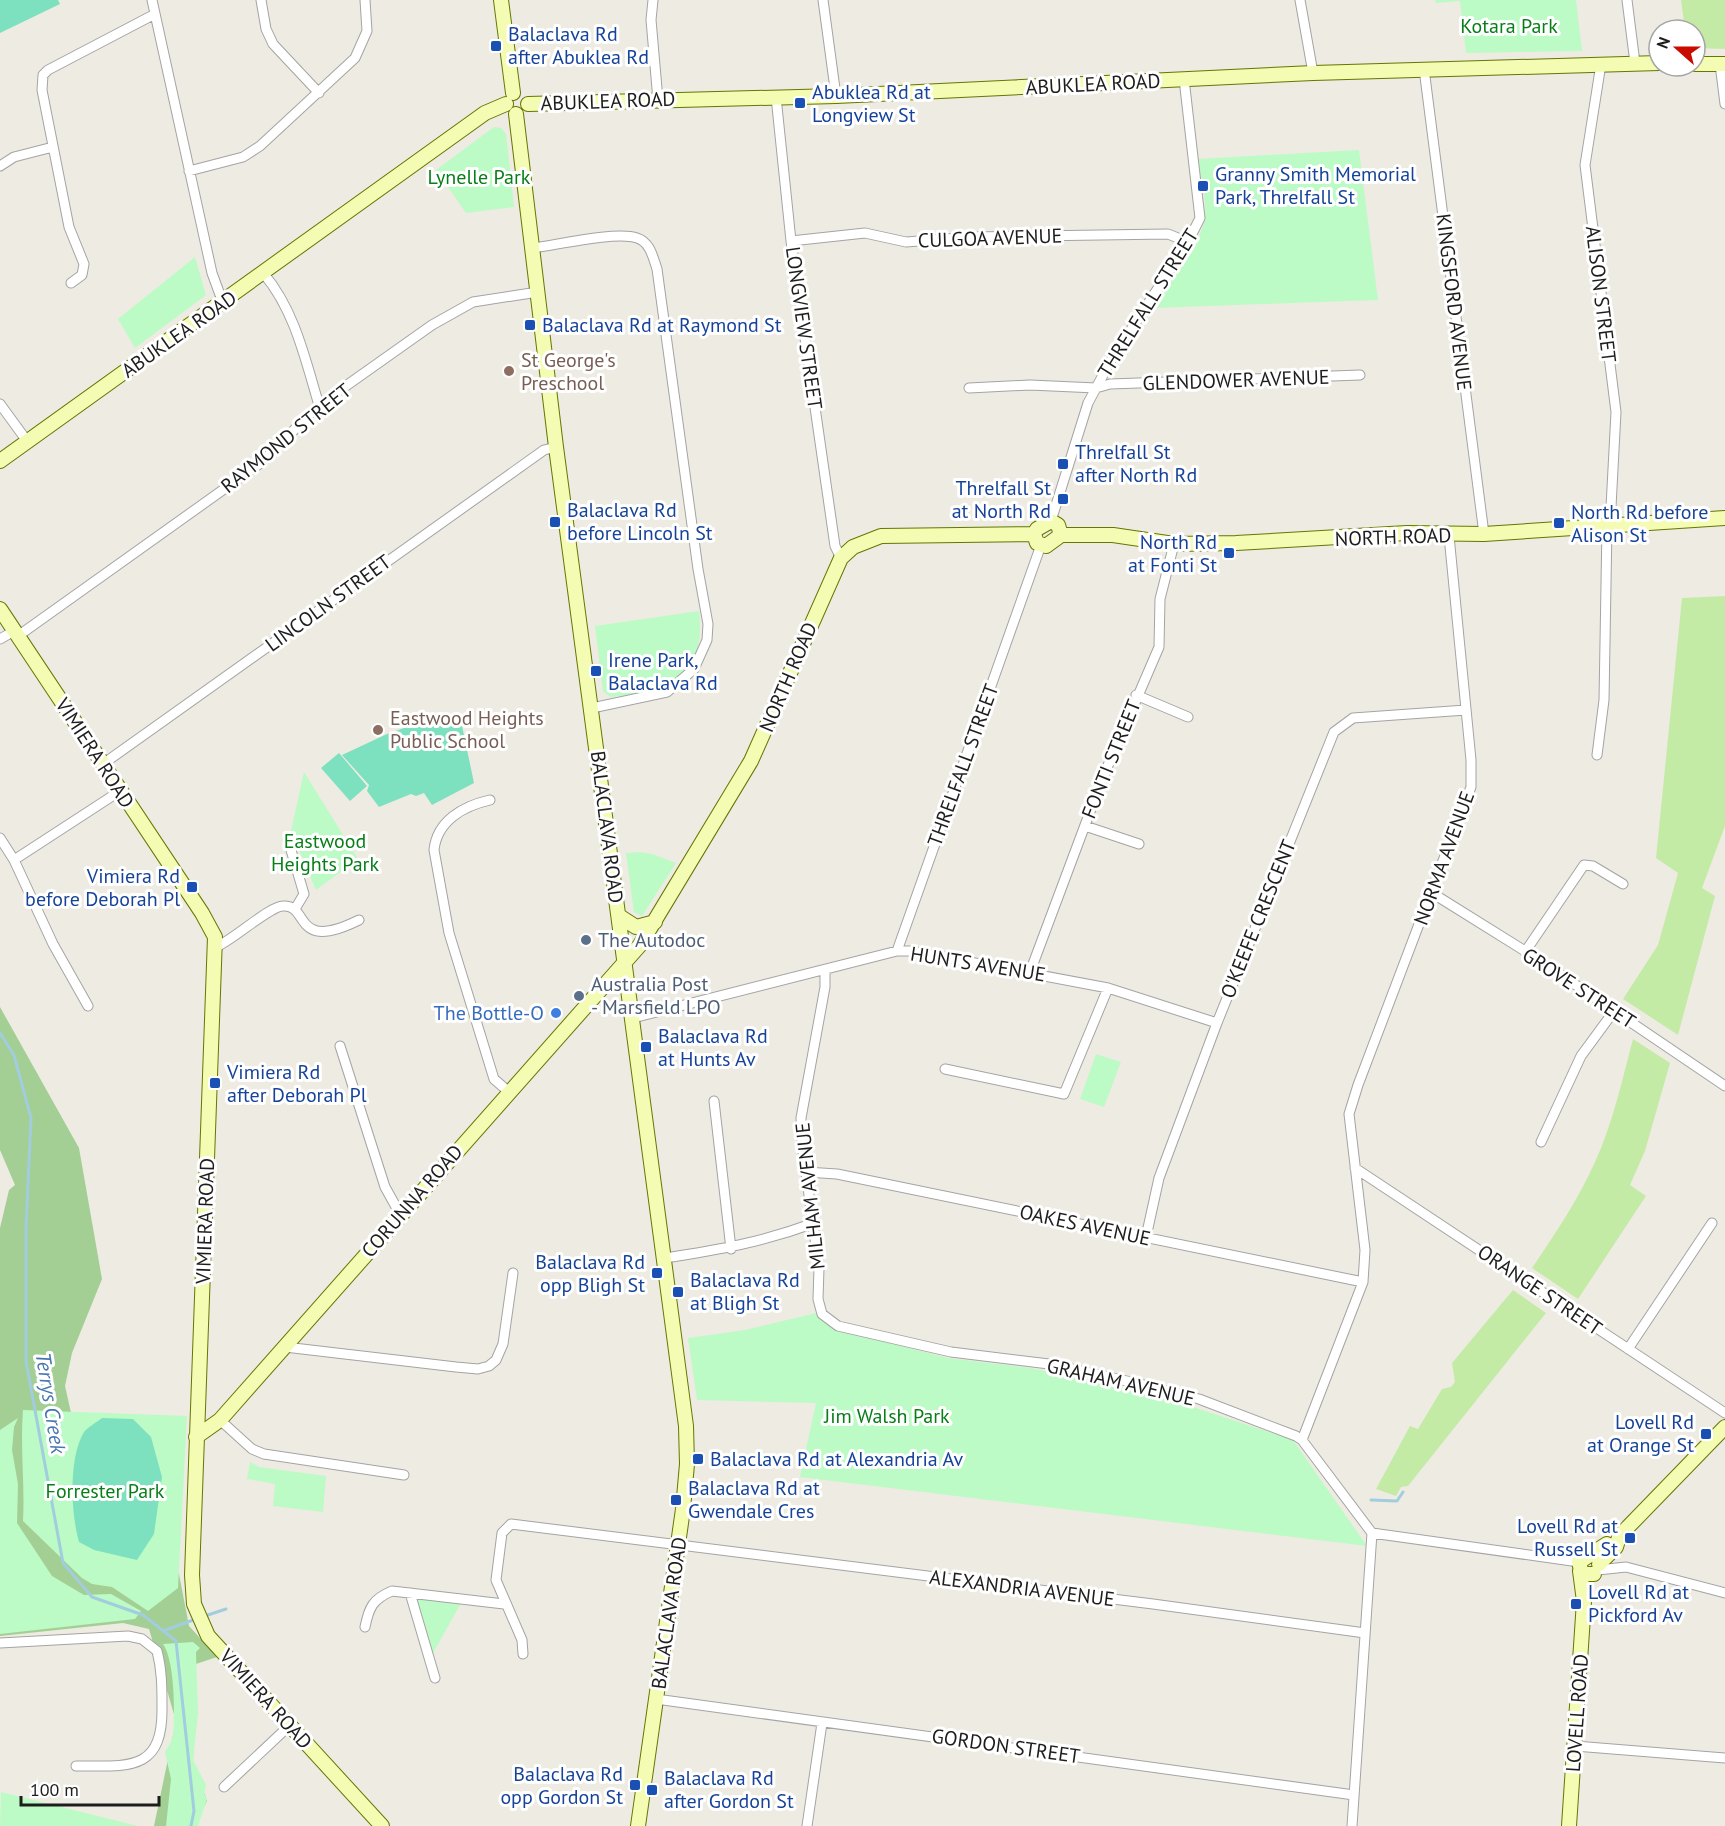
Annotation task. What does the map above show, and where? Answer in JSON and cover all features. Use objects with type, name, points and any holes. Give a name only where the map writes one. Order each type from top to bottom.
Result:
[{"type":"street","points":[[152,0],[212,273],[223,303]]},
{"type":"street","points":[[261,0],[266,29],[273,44],[319,93]]},
{"type":"street","points":[[189,171],[243,157],[260,146],[319,93],[355,58],[362,45],[367,31],[365,0]]},
{"type":"street","name":"BALACLAVA ROAD","points":[[501,0],[556,447],[686,1426],[687,1476],[638,1826]]},
{"type":"street","points":[[653,0],[651,20],[658,100]]},
{"type":"street","points":[[823,0],[836,96]]},
{"type":"street","points":[[1300,0],[1313,73]]},
{"type":"street","points":[[1627,0],[1635,63]]},
{"type":"street","points":[[71,283],[82,275],[84,264],[69,227],[42,90],[44,75],[48,70],[155,14]]},
{"type":"street","name":"ABUKLEA ROAD","points":[[0,461],[264,274],[485,113],[512,104],[525,110],[528,104],[836,96],[1313,73],[1647,63]]},
{"type":"street","name":"ALISON STREET","points":[[1598,756],[1604,700],[1608,526],[1616,412],[1585,165],[1602,64]]},
{"type":"street","points":[[1722,64],[1725,104]]},
{"type":"street","name":"KINGSFORD AVENUE","points":[[1424,69],[1484,534]]},
{"type":"street","name":"THRELFALL STREET","points":[[1051,521],[1084,414],[1096,387],[1197,226],[1200,209],[1184,79]]},
{"type":"street","name":"LONGVIEW STREET","points":[[776,97],[791,241],[835,546],[841,558]]},
{"type":"street","points":[[0,166],[14,157],[53,147]]},
{"type":"street","name":"CULGOA AVENUE","points":[[791,241],[865,233],[906,242],[972,237],[1168,234],[1188,242]]},
{"type":"street","points":[[533,248],[619,236],[638,238],[650,249],[657,269],[708,624],[707,640],[694,669],[668,692],[592,708]]},
{"type":"street","points":[[264,274],[279,292],[290,312],[319,405]]},
{"type":"street","name":"RAYMOND STREET","points":[[0,639],[16,634],[262,462],[319,405],[455,311],[483,299],[538,292]]},
{"type":"street","name":"GLENDOWER AVENUE","points":[[969,388],[1029,385],[1096,387],[1110,384],[1360,375]]},
{"type":"street","points":[[0,404],[27,441]]},
{"type":"street","name":"LINCOLN STREET","points":[[103,764],[544,450],[556,447]]},
{"type":"street","name":"NORTH ROAD","points":[[1061,535],[1113,535],[1174,544],[1274,543],[1407,533],[1449,536],[1725,518]]},
{"type":"street","points":[[841,558],[853,547],[881,536],[1037,540],[1049,544],[1061,535],[1058,525],[1051,521],[1037,529],[1037,540]]},
{"type":"street","name":"NORMA AVENUE","points":[[1302,1440],[1364,1282],[1365,1250],[1349,1114],[1471,787],[1449,536]]},
{"type":"street","name":"THRELFALL STREET","points":[[897,951],[1037,540]]},
{"type":"street","name":"FONTI STREET","points":[[1030,972],[1136,695],[1159,647],[1160,599],[1174,544]]},
{"type":"street","name":"NORTH ROAD","points":[[625,962],[655,922],[751,761],[841,558]]},
{"type":"street","name":"VIMIERA ROAD","points":[[0,609],[215,937],[191,1595],[196,1611],[204,1628],[382,1826]]},
{"type":"street","points":[[1136,695],[1188,717]]},
{"type":"street","name":"O'KEEFE CRESCENT","points":[[1146,1237],[1159,1179],[1217,1023],[1334,732],[1353,718],[1466,710]]},
{"type":"street","points":[[14,860],[120,791]]},
{"type":"street","points":[[490,800],[458,813],[443,824],[435,837],[434,850],[449,933],[494,1079],[509,1092]]},
{"type":"street","points":[[1085,826],[1139,844]]},
{"type":"street","points":[[0,838],[14,860],[53,944],[88,1006]]},
{"type":"street","points":[[288,840],[304,894],[295,909]]},
{"type":"street","points":[[1525,952],[1584,865],[1593,866],[1623,884]]},
{"type":"street","name":"GROVE STREET","points":[[1432,893],[1525,952],[1725,1086]]},
{"type":"street","points":[[216,947],[230,942],[277,907],[287,905],[295,909],[305,925],[315,932],[333,932],[359,920]]},
{"type":"street","points":[[619,916],[636,927],[655,922]]},
{"type":"street","name":"HUNTS AVENUE","points":[[633,1018],[897,951],[911,951],[1108,988],[1217,1023]]},
{"type":"street","name":"CORUNNA ROAD","points":[[196,1437],[220,1420],[625,962]]},
{"type":"street","name":"MILHAM AVENUE","points":[[822,1314],[818,1299],[819,1268],[801,1118],[825,987],[825,970]]},
{"type":"street","points":[[945,1069],[1064,1094],[1108,988]]},
{"type":"street","points":[[1541,1142],[1581,1056],[1614,1011]]},
{"type":"street","points":[[340,1046],[386,1187],[400,1214]]},
{"type":"street","points":[[714,1101],[731,1249]]},
{"type":"street","name":"ORANGE STREET","points":[[1355,1168],[1725,1413]]},
{"type":"street","name":"OAKES AVENUE","points":[[806,1172],[837,1174],[1364,1282]]},
{"type":"street","points":[[1628,1349],[1712,1223]]},
{"type":"street","points":[[665,1258],[731,1249],[814,1224]]},
{"type":"street","points":[[285,1347],[456,1367],[478,1369],[489,1366],[496,1360],[503,1344],[513,1274]]},
{"type":"street","name":"GRAHAM AVENUE","points":[[822,1314],[838,1326],[951,1352],[1049,1364],[1166,1390],[1199,1399],[1302,1440]]},
{"type":"street","points":[[220,1420],[252,1449],[264,1454],[404,1475]]},
{"type":"street","points":[[1590,1566],[1617,1542],[1725,1427]]},
{"type":"street","points":[[1302,1440],[1372,1533],[1352,1826]]},
{"type":"street","name":"ALEXANDRIA AVENUE","points":[[504,1604],[496,1580],[502,1533],[511,1524],[1365,1633]]},
{"type":"street","points":[[1372,1533],[1590,1566],[1626,1567],[1725,1593]]},
{"type":"street","points":[[1617,1542],[1615,1557],[1626,1567]]},
{"type":"street","name":"LOVELL ROAD","points":[[1569,1826],[1584,1601],[1590,1566]]},
{"type":"street","points":[[365,1627],[369,1610],[376,1598],[392,1591],[504,1604],[522,1640],[523,1654]]},
{"type":"street","points":[[410,1593],[435,1677]]},
{"type":"street","points":[[0,1643],[128,1636],[153,1645],[159,1659],[162,1680],[162,1730],[159,1743],[152,1753],[130,1764],[76,1766]]},
{"type":"street","name":"GORDON STREET","points":[[656,1699],[1354,1795]]},
{"type":"street","points":[[807,1826],[822,1723]]},
{"type":"street","points":[[224,1788],[290,1725]]},
{"type":"street","points":[[1575,1746],[1725,1758]]},
{"type":"green space","points":[[0,0],[58,0],[60,4],[0,33]]},
{"type":"green space","name":"Kotara Park","points":[[1435,0],[1576,0],[1582,51],[1466,53],[1460,1],[1436,3]]},
{"type":"green space","points":[[1681,0],[1725,0],[1725,49],[1707,48],[1707,18],[1683,18]]},
{"type":"green space","name":"Lynelle Park","points":[[494,127],[501,128],[506,134],[514,207],[466,213],[436,170]]},
{"type":"green space","points":[[1359,150],[1378,300],[1152,308],[1192,251],[1203,226],[1205,201],[1198,159]]},
{"type":"green space","points":[[195,257],[206,295],[135,348],[118,319]]},
{"type":"green space","points":[[1725,596],[1725,826],[1702,888],[1715,896],[1678,1035],[1623,999],[1658,945],[1678,873],[1656,858],[1682,598]]},
{"type":"green space","points":[[699,611],[700,633],[696,652],[689,666],[679,677],[649,691],[631,695],[610,697],[603,691],[595,626]]},
{"type":"green space","points":[[446,713],[460,716],[474,783],[432,805],[424,793],[416,796],[411,794],[379,807],[367,791],[369,785],[342,755],[387,734]]},
{"type":"green space","points":[[339,753],[367,786],[350,801],[321,768]]},
{"type":"green space","name":"Eastwood Heights Park","points":[[304,772],[358,859],[316,890],[291,831]]},
{"type":"green space","points":[[639,852],[676,863],[642,916],[634,912],[626,853]]},
{"type":"green space","points":[[0,1007],[79,1148],[102,1279],[72,1353],[65,1386],[76,1435],[179,1574],[189,1626],[217,1657],[196,1664],[193,1762],[207,1801],[194,1826],[154,1826],[176,1721],[149,1629],[123,1623],[0,1636],[0,1228],[9,1190],[15,1185],[0,1150]]},
{"type":"green space","points":[[1633,1039],[1670,1063],[1645,1151],[1630,1185],[1646,1196],[1578,1299],[1532,1268],[1558,1230],[1595,1162],[1612,1117]]},
{"type":"green space","points":[[1096,1054],[1121,1062],[1104,1107],[1080,1099]]},
{"type":"green space","points":[[1513,1290],[1546,1313],[1408,1486],[1401,1487],[1396,1496],[1376,1489],[1410,1426],[1418,1429],[1442,1389],[1451,1387],[1455,1382],[1452,1363]]},
{"type":"green space","name":"Jim Walsh Park","points":[[816,1313],[834,1329],[948,1358],[1031,1368],[1172,1400],[1293,1440],[1367,1546],[800,1477],[816,1403],[697,1400],[688,1338],[745,1330]]},
{"type":"green space","name":"Forrester Park","points":[[23,1410],[187,1416],[178,1588],[148,1611],[112,1587],[92,1584],[82,1578],[23,1521]]},
{"type":"green space","points":[[18,1418],[14,1427],[12,1450],[18,1484],[17,1523],[52,1576],[84,1595],[111,1594],[141,1611],[135,1619],[0,1634],[0,1430]]},
{"type":"green space","points":[[102,1418],[133,1419],[151,1437],[162,1477],[154,1534],[137,1560],[94,1550],[79,1542],[76,1530],[72,1487],[75,1457],[84,1432]]},
{"type":"green space","points":[[250,1462],[259,1467],[326,1476],[323,1512],[273,1506],[275,1484],[247,1479]]},
{"type":"green space","points":[[417,1599],[461,1603],[432,1655]]},
{"type":"green space","points":[[193,1642],[200,1648],[196,1652],[198,1714],[193,1760],[206,1785],[204,1794],[207,1799],[198,1826],[166,1826],[171,1779],[165,1752],[173,1735],[174,1701],[170,1662],[163,1644]]},
{"type":"green space","points":[[1,1792],[138,1826],[0,1826]]},
{"type":"waterway","name":"Terrys Creek","points":[[0,1033],[14,1055],[31,1118],[26,1229],[26,1361],[63,1563],[92,1597],[143,1615],[176,1641],[194,1811],[191,1826]]},
{"type":"waterway","points":[[1371,1500],[1397,1501],[1403,1492]]},
{"type":"waterway","points":[[205,1616],[226,1609]]},
{"type":"waterway","points":[[163,1631],[196,1619]]},
{"type":"place","name":"Balaclava Rd after Abuklea Rd","points":[[496,46]]},
{"type":"place","name":"Abuklea Rd at Longview St","points":[[800,103]]},
{"type":"place","name":"Granny Smith Memorial Park, Threlfall St","points":[[1203,186]]},
{"type":"place","name":"Balaclava Rd at Raymond St","points":[[530,325]]},
{"type":"place","name":"St George's Preschool","points":[[509,371]]},
{"type":"place","name":"Threlfall St after North Rd","points":[[1063,464]]},
{"type":"place","name":"Threlfall St at North Rd","points":[[1063,499]]},
{"type":"place","name":"Balaclava Rd before Lincoln St","points":[[555,522]]},
{"type":"place","name":"North Rd before Alison St","points":[[1559,523]]},
{"type":"place","name":"North Rd at Fonti St","points":[[1229,553]]},
{"type":"place","name":"Irene Park, Balaclava Rd","points":[[596,671]]},
{"type":"place","name":"Eastwood Heights Public School","points":[[378,730]]},
{"type":"place","name":"Vimiera Rd before Deborah Pl","points":[[192,887]]},
{"type":"place","name":"The Autodoc","points":[[586,940]]},
{"type":"place","name":"Australia Post - Marsfield LPO","points":[[579,996]]},
{"type":"place","name":"The Bottle-O","points":[[556,1013]]},
{"type":"place","name":"Balaclava Rd at Hunts Av","points":[[646,1047]]},
{"type":"place","name":"Vimiera Rd after Deborah Pl","points":[[215,1083]]},
{"type":"place","name":"Balaclava Rd opp Bligh St","points":[[657,1273]]},
{"type":"place","name":"Balaclava Rd at Bligh St","points":[[678,1292]]},
{"type":"place","name":"Lovell Rd at Orange St","points":[[1706,1434]]},
{"type":"place","name":"Balaclava Rd at Alexandria Av","points":[[698,1459]]},
{"type":"place","name":"Balaclava Rd at Gwendale Cres","points":[[676,1500]]},
{"type":"place","name":"Lovell Rd at Russell St","points":[[1630,1538]]},
{"type":"place","name":"Lovell Rd at Pickford Av","points":[[1576,1604]]},
{"type":"place","name":"Balaclava Rd opp Gordon St","points":[[635,1785]]},
{"type":"place","name":"Balaclava Rd after Gordon St","points":[[652,1790]]}]
